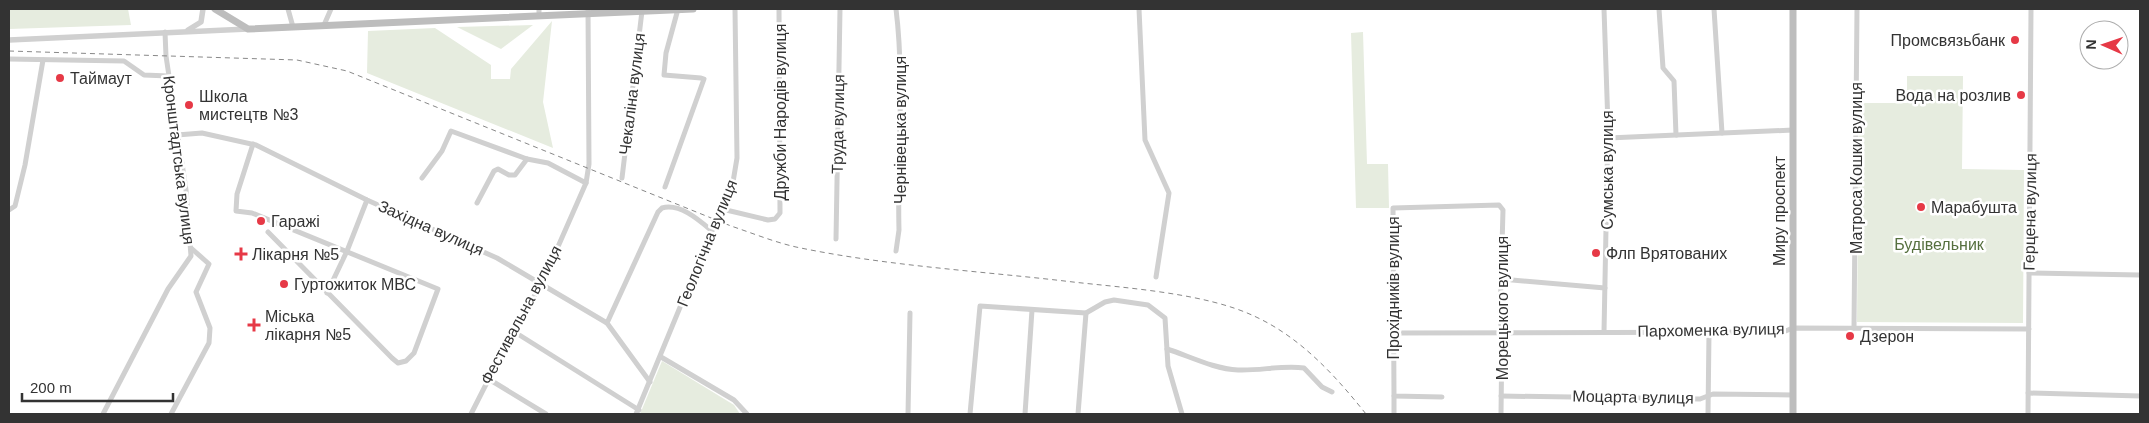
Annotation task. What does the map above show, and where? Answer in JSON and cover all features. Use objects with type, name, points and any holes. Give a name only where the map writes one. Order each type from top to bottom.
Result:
[{"type":"main road","points":[[215,9],[248,29],[539,12],[694,9]]},
{"type":"main road","name":"Миру проспект","points":[[1793,9],[1793,414]]},
{"type":"street","points":[[184,32],[201,22],[203,9]]},
{"type":"street","points":[[288,9],[293,27]]},
{"type":"street","points":[[324,26],[331,9]]},
{"type":"street","points":[[665,187],[704,84],[704,79],[701,78],[664,75],[666,53],[678,9]]},
{"type":"street","name":"Геологічна вулиця","points":[[638,412],[712,231],[732,188],[737,158],[735,9]]},
{"type":"street","name":"Дружби Народів вулиця","points":[[722,210],[768,220],[774,219],[780,213],[780,9]]},
{"type":"street","name":"Труда вулиця","points":[[836,239],[840,9]]},
{"type":"street","name":"Чернівецька вулиця","points":[[896,9],[901,75],[900,230],[896,251]]},
{"type":"street","points":[[1139,9],[1145,140],[1169,193],[1156,277]]},
{"type":"street","name":"Сумська вулиця","points":[[1604,9],[1608,138],[1604,332]]},
{"type":"street","points":[[1659,9],[1663,68],[1674,81],[1676,135]]},
{"type":"street","points":[[1714,9],[1722,133]]},
{"type":"street","name":"Матроса Кошки вулиця","points":[[1854,328],[1857,9]]},
{"type":"street","name":"Герцена вулиця","points":[[2028,414],[2031,9]]},
{"type":"street","name":"Чекаліна вулиця","points":[[622,178],[646,10]]},
{"type":"street","name":"Фестивальна вулиця","points":[[471,414],[487,378],[542,283],[586,183],[589,164],[588,11]]},
{"type":"street","points":[[9,40],[248,29]]},
{"type":"street","name":"Кронштадтська вулиця","points":[[103,414],[168,289],[191,256],[186,190],[168,76],[165,32]]},
{"type":"street","points":[[9,59],[124,61],[144,75],[168,76]]},
{"type":"street","points":[[9,210],[15,206],[25,165],[43,60]]},
{"type":"street","points":[[1608,138],[1793,130]]},
{"type":"street","points":[[422,178],[442,151],[451,131],[527,159],[548,164],[586,183]]},
{"type":"street","name":"Західна вулиця","points":[[177,136],[202,133],[253,144],[367,200],[497,258],[607,323],[650,382]]},
{"type":"street","points":[[253,144],[237,194],[236,211],[252,213],[438,289],[414,353],[406,361],[398,363],[268,232]]},
{"type":"street","points":[[477,204],[498,168],[509,175],[515,175],[527,159]]},
{"type":"street","points":[[327,293],[347,251],[367,200]]},
{"type":"street","name":"Морецького вулиця","points":[[1499,205],[1503,210],[1500,318],[1502,332],[1501,414]]},
{"type":"street","name":"Прохідників вулиця","points":[[1394,414],[1393,208],[1499,205]]},
{"type":"street","points":[[607,323],[658,212],[662,208],[672,208],[686,212],[712,231]]},
{"type":"street","points":[[171,414],[209,343],[210,328],[196,292],[209,264],[191,248]]},
{"type":"street","points":[[2029,273],[2140,275]]},
{"type":"street","points":[[1501,279],[1605,288]]},
{"type":"street","points":[[970,414],[980,308],[1086,313],[1097,305],[1114,300],[1148,305],[1163,315],[1166,321],[1168,366],[1182,414]]},
{"type":"street","points":[[1025,414],[1032,310]]},
{"type":"street","points":[[1078,414],[1086,313]]},
{"type":"street","points":[[908,414],[910,314]]},
{"type":"street","name":"Пархоменка вулиця","points":[[1393,333],[1709,333],[1783,332],[1793,328],[2029,329]]},
{"type":"street","points":[[513,331],[638,412]]},
{"type":"street","points":[[1708,414],[1709,333]]},
{"type":"street","points":[[1166,349],[1237,370],[1281,366],[1304,368],[1322,387],[1332,392]]},
{"type":"street","points":[[661,356],[734,400],[747,414]]},
{"type":"street","points":[[487,378],[546,414]]},
{"type":"street","points":[[2028,393],[2139,396]]},
{"type":"street","name":"Моцарта вулиця","points":[[1501,396],[1700,399],[1713,394],[1793,395]]},
{"type":"street","points":[[1394,396],[1442,398]]},
{"type":"green space","points":[[9,9],[128,9],[131,25],[9,29]]},
{"type":"green space","points":[[552,21],[543,102],[553,148],[367,73],[368,31],[435,28],[491,65],[491,79],[510,79],[511,69]]},
{"type":"green space","points":[[533,25],[501,49],[457,27]]},
{"type":"green space","points":[[1363,32],[1367,164],[1388,164],[1389,208],[1356,208],[1351,33]]},
{"type":"green space","name":"Будівельник","points":[[1907,76],[1963,76],[1962,169],[2024,170],[2023,323],[1857,322],[1859,103],[1907,103]]},
{"type":"green space","points":[[662,361],[734,405],[740,414],[640,414]]},
{"type":"railway","points":[[9,51],[297,60],[347,71],[731,226],[788,245],[864,259],[1141,289],[1212,302],[1254,316],[1286,335],[1329,371],[1366,414]]},
{"type":"place","name":"Промсвязьбанк","points":[[2015,40]]},
{"type":"place","name":"Таймаут","points":[[60,78]]},
{"type":"place","name":"Вода на розлив","points":[[2021,95]]},
{"type":"place","name":"Школа мистецтв №3","points":[[189,105]]},
{"type":"place","name":"Марабушта","points":[[1921,207]]},
{"type":"place","name":"Гаражі","points":[[261,221]]},
{"type":"place","name":"Флп Врятованих","points":[[1596,253]]},
{"type":"place","name":"Лікарня №5","points":[[241,254]]},
{"type":"place","name":"Гуртожиток МВС","points":[[284,284]]},
{"type":"place","name":"Міська лікарня №5","points":[[254,325]]},
{"type":"place","name":"Дзерон","points":[[1850,336]]}]
